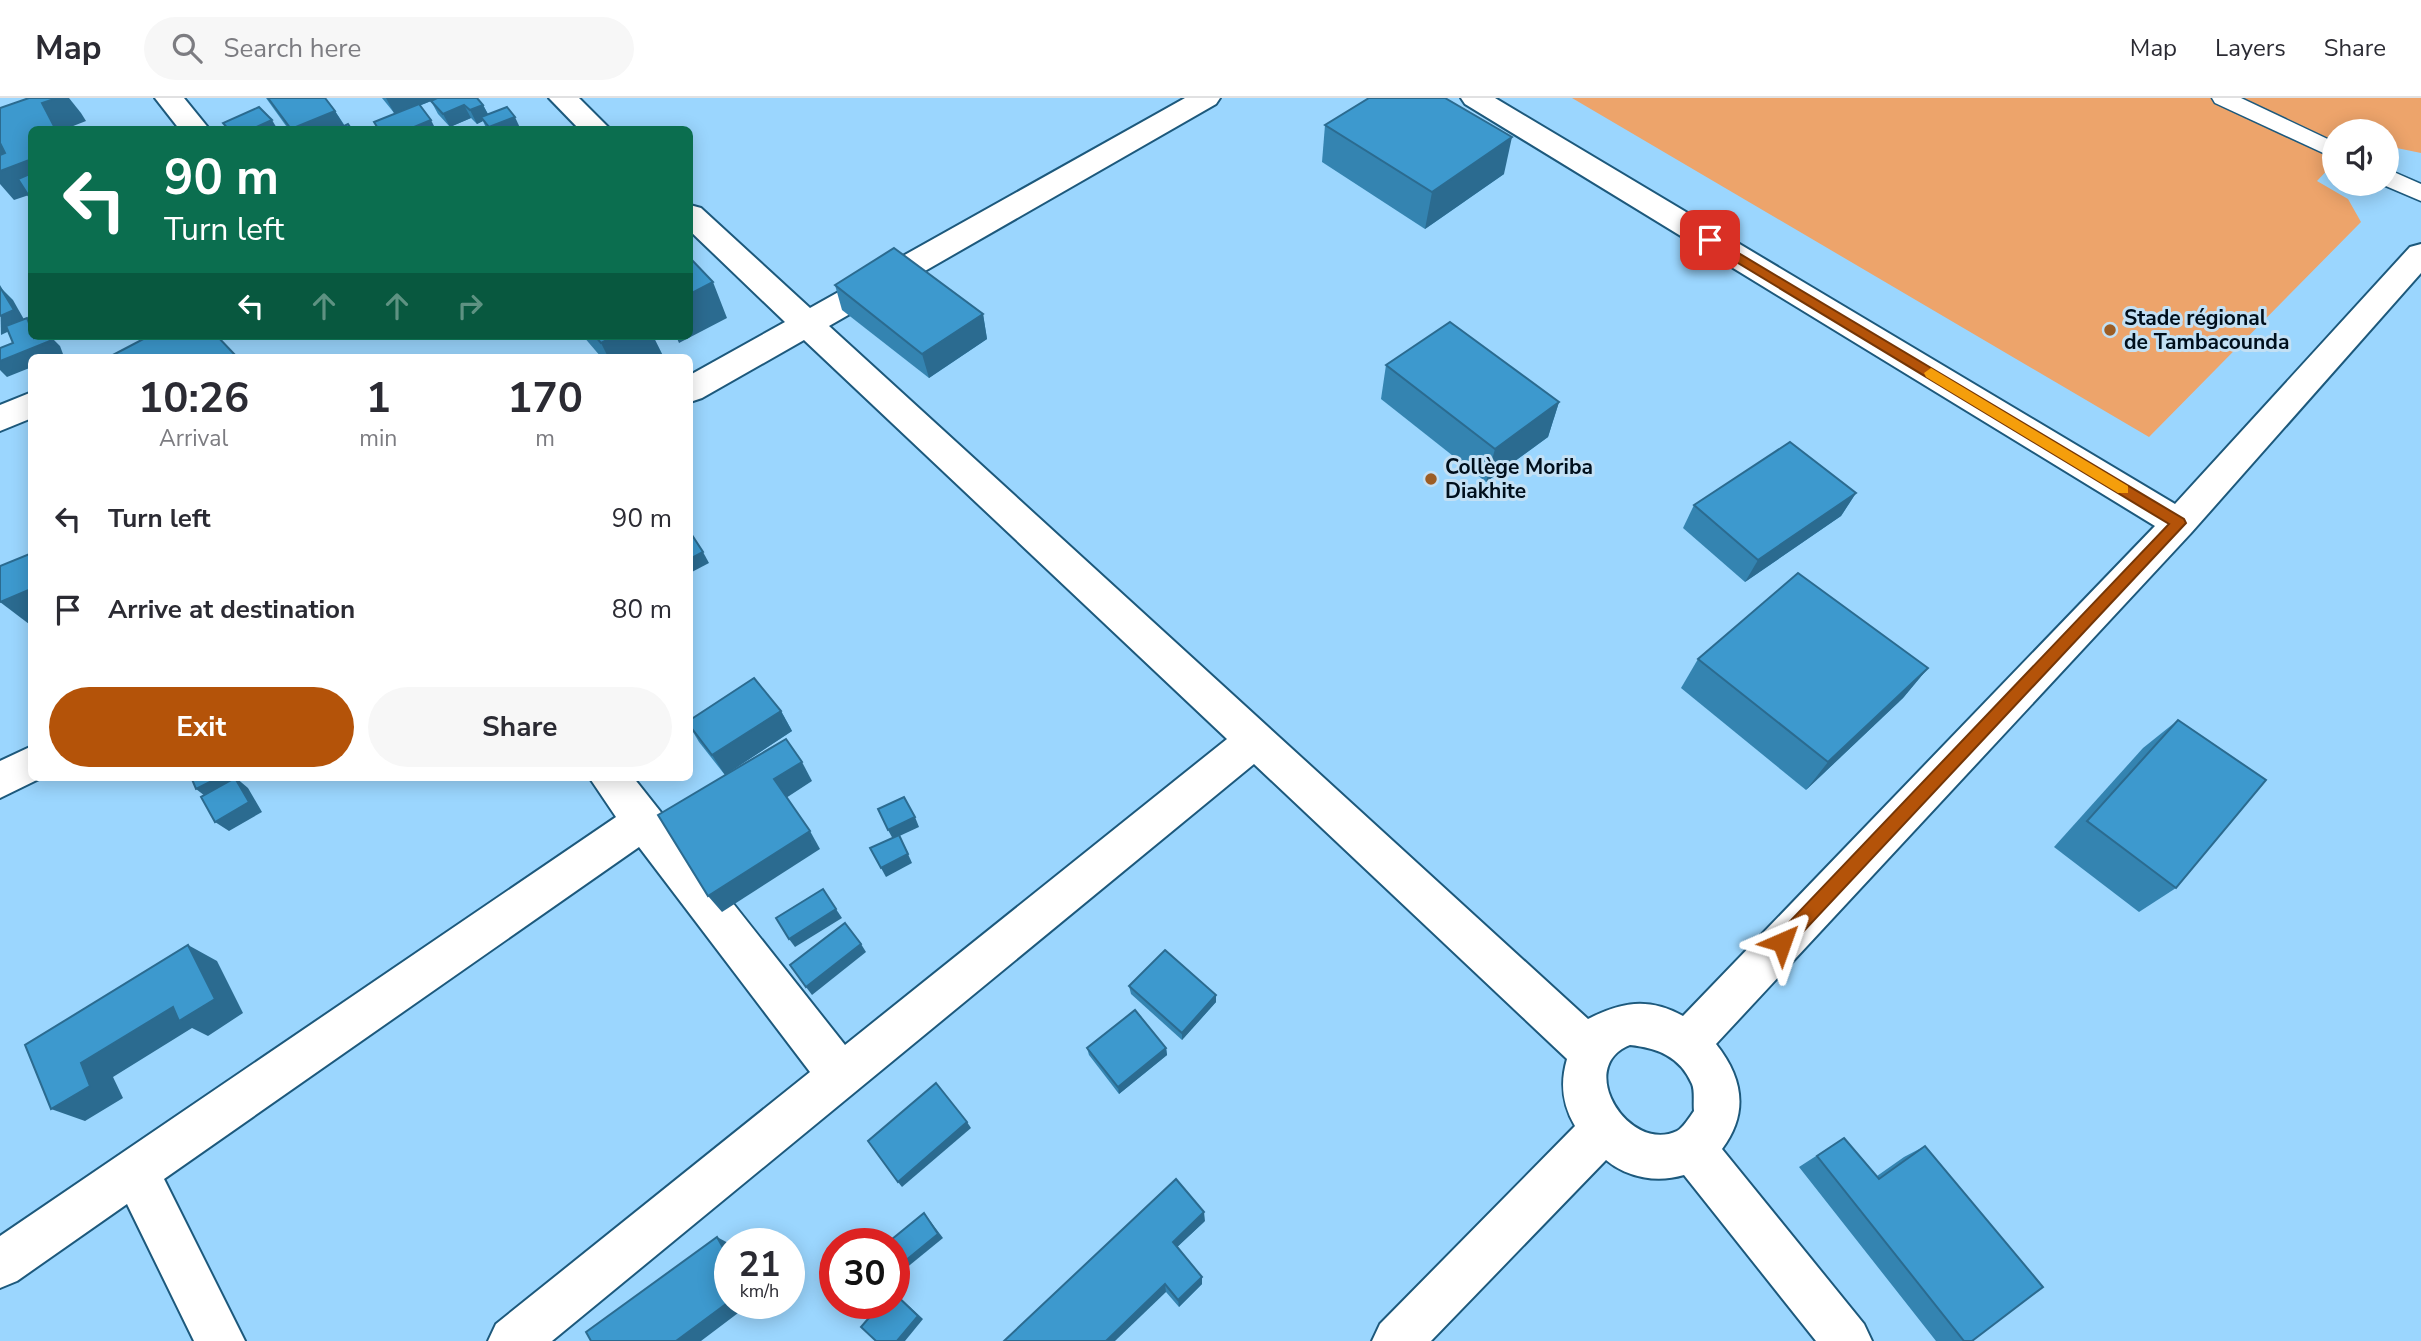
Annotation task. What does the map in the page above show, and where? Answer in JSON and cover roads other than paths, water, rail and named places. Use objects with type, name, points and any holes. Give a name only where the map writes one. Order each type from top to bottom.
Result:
[{"type":"street","points":[[169,98],[193,126]]},
{"type":"street","points":[[563,98],[593,126]]},
{"type":"street","points":[[693,388],[1206,98]]},
{"type":"street","points":[[1475,98],[2179,523]]},
{"type":"street","points":[[693,218],[1591,1052]]},
{"type":"street","points":[[1688,1042],[2179,523],[2421,254]]},
{"type":"street","points":[[0,419],[28,406]]},
{"type":"street","points":[[513,1341],[1255,740]]},
{"type":"street","points":[[0,781],[28,765]]},
{"type":"street","points":[[612,781],[841,1076]]},
{"type":"street","points":[[0,1264],[643,821]]},
{"type":"street","points":[[1630,1024],[1660,1027],[1688,1042],[1714,1077],[1717,1118],[1693,1150],[1664,1157],[1631,1151],[1603,1130],[1588,1106],[1583,1080],[1591,1052],[1604,1034],[1630,1024]]},
{"type":"street","points":[[1397,1341],[1603,1130]]},
{"type":"street","points":[[1693,1150],[1847,1341]]},
{"type":"street","points":[[135,1171],[219,1341]]},
{"type":"lane","points":[[2223,98],[2322,145]]},
{"type":"lane","points":[[2399,183],[2421,193]]},
{"type":"place","name":"Stade régional de Tambacounda","points":[[2110,330]]},
{"type":"place","name":"Collège Moriba Diakhite","points":[[1431,479]]}]
